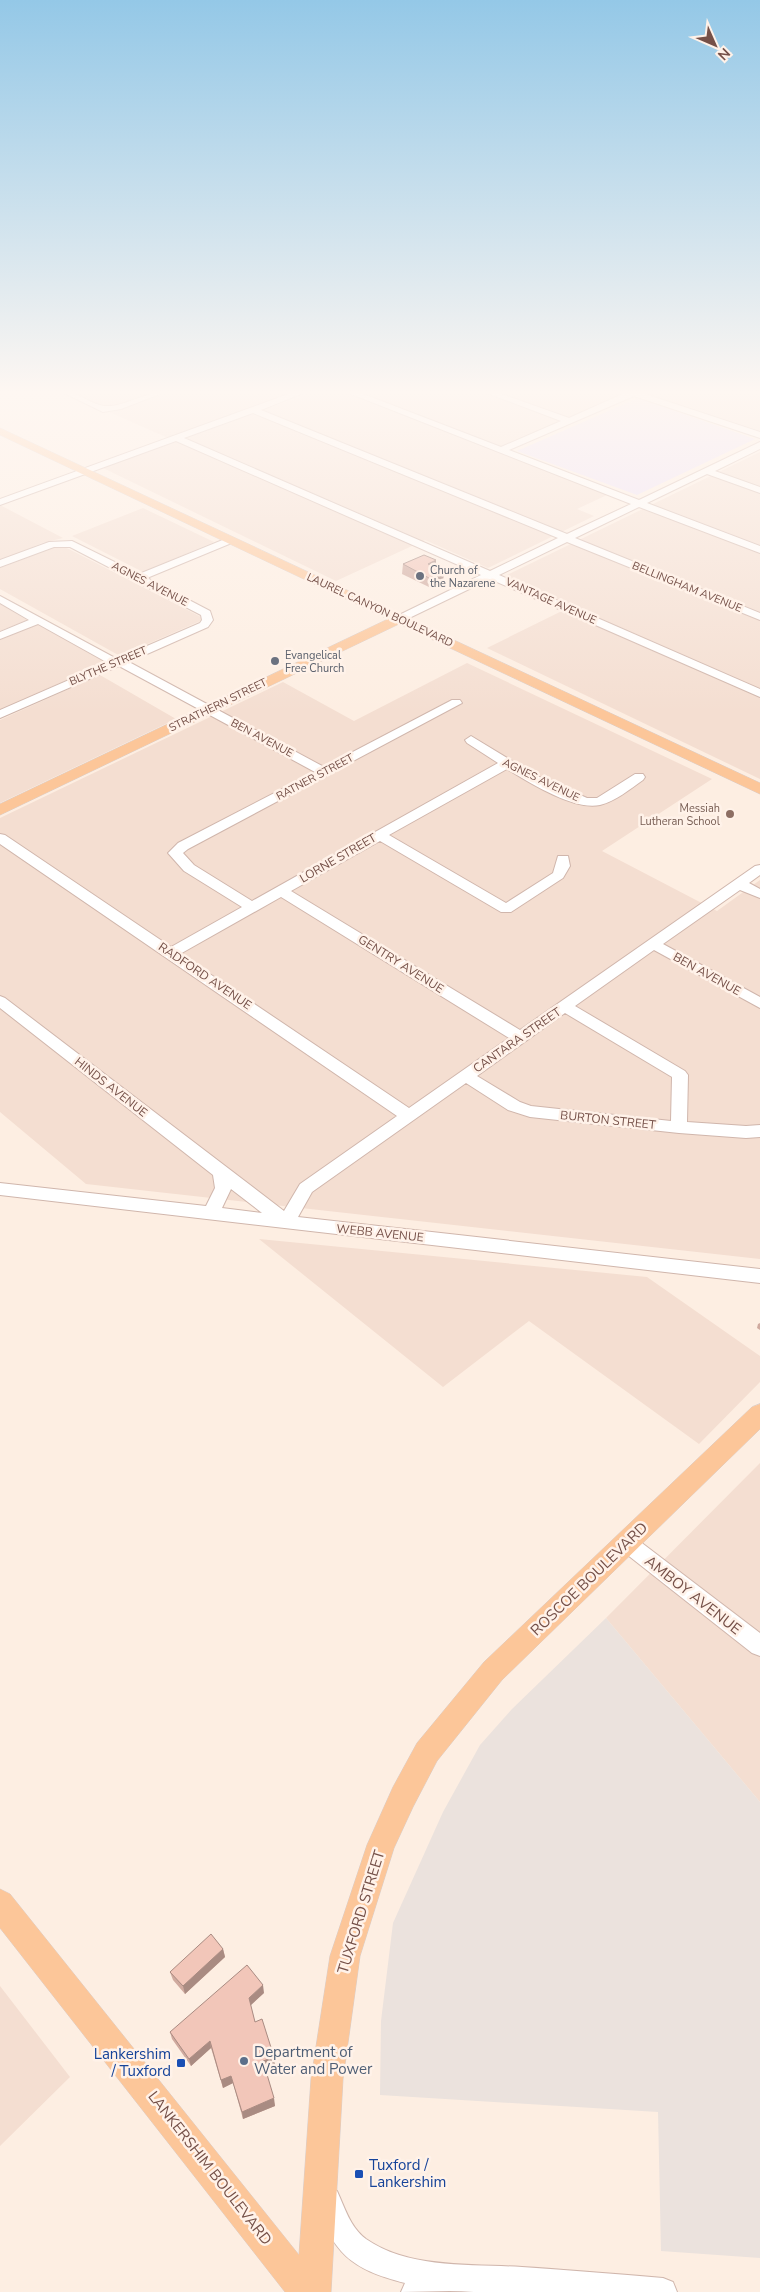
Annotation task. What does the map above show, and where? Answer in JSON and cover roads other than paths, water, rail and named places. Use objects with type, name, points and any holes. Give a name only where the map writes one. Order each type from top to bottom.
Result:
[{"type":"main road","name":"LAUREL CANYON BOULEVARD","points":[[144,499],[760,789]]},
{"type":"main road","name":"STRATHERN STREET","points":[[0,810],[399,619]]},
{"type":"main road","name":"ROSCOE BOULEVARD","points":[[427,1752],[448,1724],[493,1672],[760,1414]]},
{"type":"main road","name":"TUXFORD STREET","points":[[314,2292],[328,2079],[345,1956],[381,1845],[403,1797],[427,1752]]},
{"type":"main road","name":"LANKERSHIM BOULEVARD","points":[[0,1904],[307,2292]]},
{"type":"street","name":"VANTAGE AVENUE","points":[[316,499],[760,693]]},
{"type":"street","name":"BELLINGHAM AVENUE","points":[[472,499],[760,617]]},
{"type":"street","points":[[629,499],[760,550]]},
{"type":"street","name":"STRATHERN STREET","points":[[399,619],[648,499]]},
{"type":"street","points":[[139,578],[230,540]]},
{"type":"street","name":"AGNES AVENUE","points":[[0,564],[54,544],[72,544],[206,613]]},
{"type":"street","name":"BEN AVENUE","points":[[0,599],[324,772]]},
{"type":"street","name":"BLYTHE STREET","points":[[0,714],[204,625],[208,620],[206,613]]},
{"type":"street","points":[[0,636],[38,620]]},
{"type":"street","name":"RATNER STREET","points":[[252,907],[189,868],[175,853],[183,846],[456,703]]},
{"type":"street","name":"AGNES AVENUE","points":[[471,740],[506,764],[574,798],[594,803],[604,800],[639,777]]},
{"type":"street","name":"LORNE STREET","points":[[171,953],[506,764]]},
{"type":"street","points":[[379,835],[506,909],[558,875],[563,866],[563,859]]},
{"type":"street","name":"RADFORD AVENUE","points":[[0,838],[409,1116]]},
{"type":"street","name":"CANTARA STREET","points":[[287,1223],[295,1204],[306,1188],[760,869]]},
{"type":"street","points":[[739,884],[760,894]]},
{"type":"street","name":"GENTRY AVENUE","points":[[281,891],[520,1038]]},
{"type":"street","name":"BEN AVENUE","points":[[655,944],[760,1003]]},
{"type":"street","name":"HINDS AVENUE","points":[[0,1002],[287,1223]]},
{"type":"street","points":[[564,1007],[680,1076],[679,1127]]},
{"type":"street","name":"BURTON STREET","points":[[466,1076],[514,1106],[530,1111],[679,1127],[746,1132],[760,1131]]},
{"type":"street","points":[[211,1212],[223,1188],[221,1172]]},
{"type":"street","name":"WEBB AVENUE","points":[[0,1189],[760,1276]]},
{"type":"street","name":"AMBOY AVENUE","points":[[627,1543],[760,1646]]},
{"type":"street","points":[[320,2179],[340,2232],[357,2248],[378,2261],[402,2269],[447,2275],[663,2292]]},
{"type":"street","points":[[415,2292],[430,2280],[447,2275]]},
{"type":"place","name":"Church of the Nazarene","points":[[420,576]]},
{"type":"place","name":"Evangelical Free Church","points":[[275,661]]},
{"type":"place","name":"Messiah Lutheran School","points":[[730,814]]},
{"type":"place","name":"Department of Water and Power","points":[[244,2061]]},
{"type":"place","name":"Lankershim / Tuxford","points":[[181,2063]]},
{"type":"place","name":"Tuxford / Lankershim","points":[[359,2174]]}]
